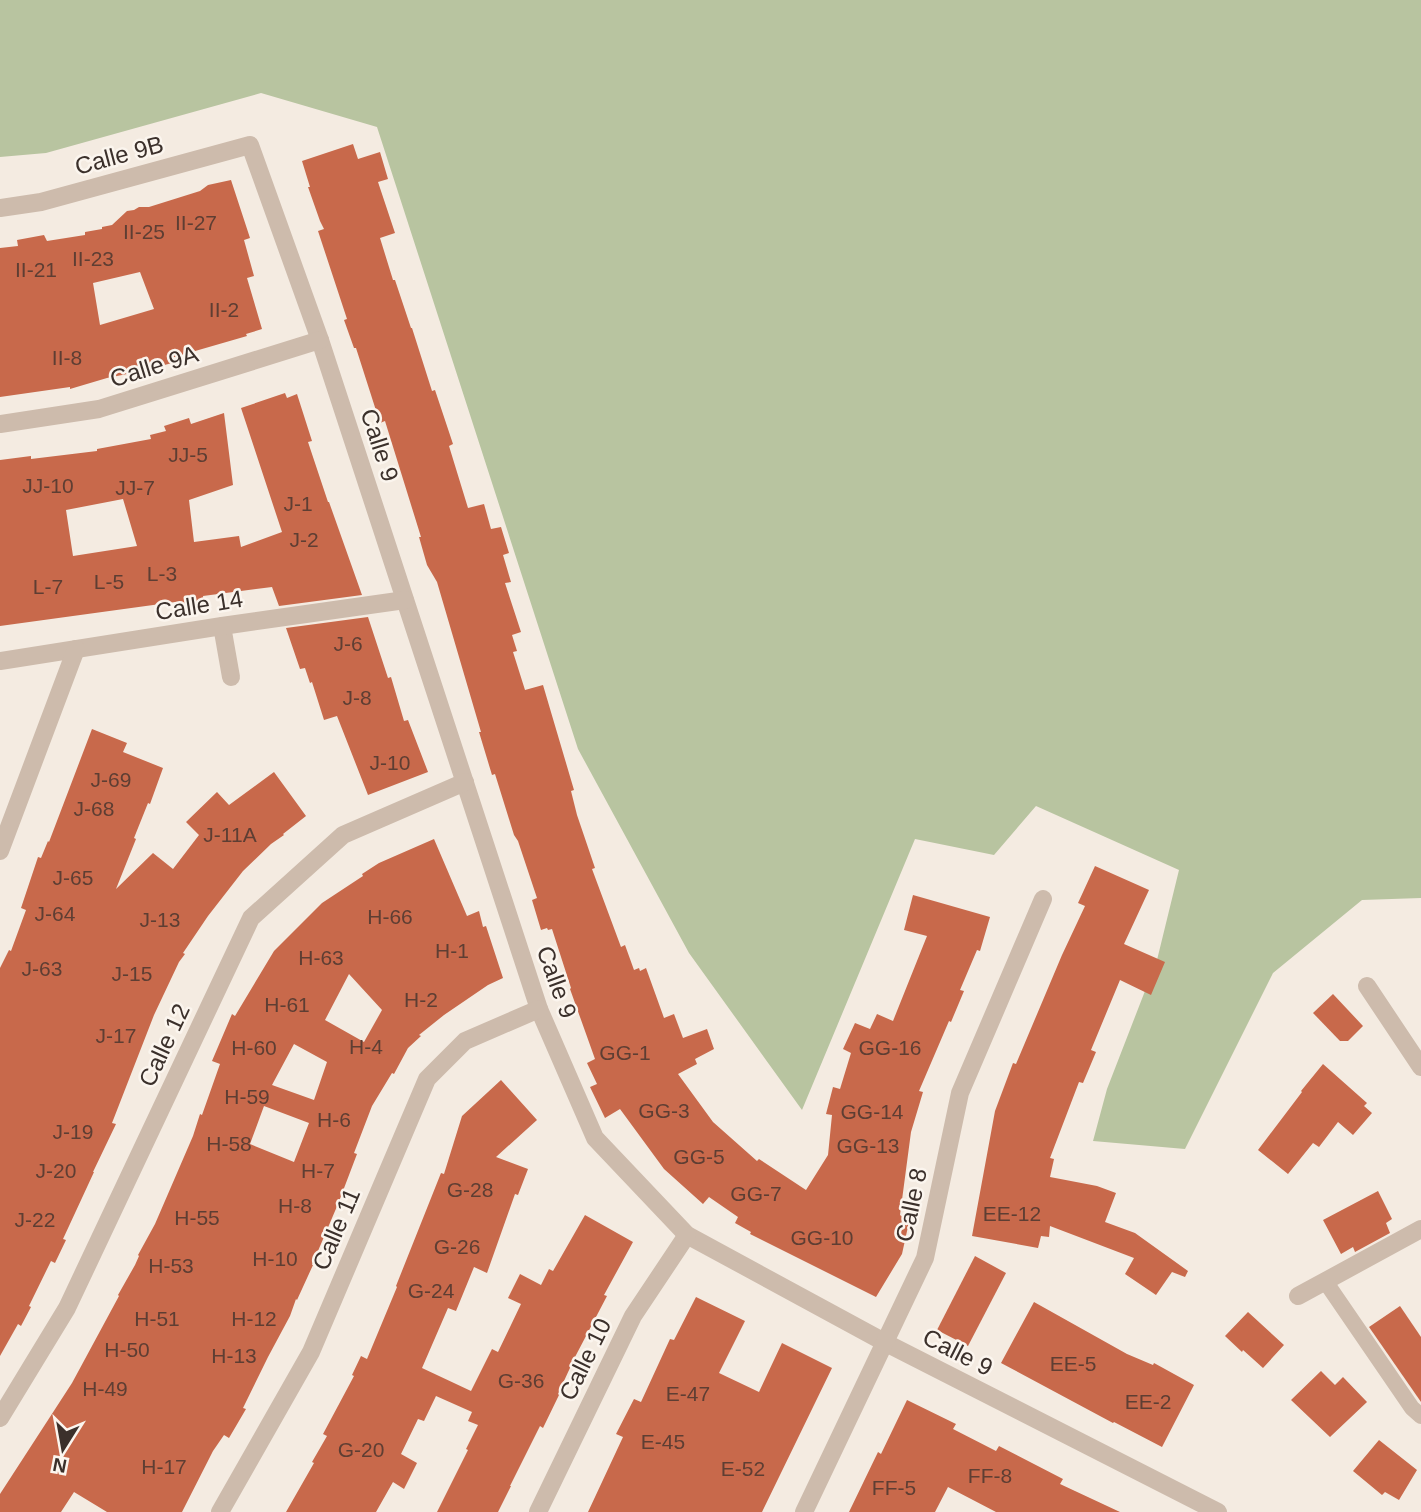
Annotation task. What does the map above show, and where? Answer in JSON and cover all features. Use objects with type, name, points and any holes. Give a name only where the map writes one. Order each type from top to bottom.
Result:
[{"type":"street","name":"Calle 9B","points":[[0,208],[41,202],[250,145]]},
{"type":"street","name":"Calle 9","points":[[250,145],[320,340],[538,1009],[595,1138],[687,1234],[886,1343],[1218,1512]]},
{"type":"street","name":"Calle 9A","points":[[0,424],[99,409],[320,340]]},
{"type":"street","name":"Calle 14","points":[[0,661],[405,600]]},
{"type":"street","points":[[222,626],[231,677]]},
{"type":"street","points":[[0,851],[76,649]]},
{"type":"street","name":"Calle 12","points":[[0,1418],[67,1308],[251,918],[343,835],[465,782]]},
{"type":"street","name":"Calle 8","points":[[804,1512],[925,1258],[960,1093],[1043,899]]},
{"type":"street","points":[[1367,986],[1421,1067]]},
{"type":"street","name":"Calle 11","points":[[220,1512],[311,1352],[427,1079],[465,1041],[538,1009]]},
{"type":"street","points":[[1298,1296],[1421,1229]]},
{"type":"street","name":"Calle 10","points":[[538,1512],[633,1316],[687,1234]]},
{"type":"lane","points":[[1325,1281],[1412,1408],[1421,1416]]},
{"type":"green space","points":[[0,0],[1421,0],[1421,898],[1362,900],[1273,973],[1185,1149],[1093,1141],[1107,1089],[1157,960],[1179,870],[1036,806],[994,855],[915,839],[802,1110],[689,953],[578,749],[377,127],[261,93],[46,153],[0,157]]},
{"type":"building","points":[[353,144],[358,159],[380,152],[388,179],[378,182],[395,233],[380,238],[453,444],[449,446],[468,508],[484,504],[491,529],[501,527],[509,553],[503,555],[511,582],[505,583],[521,632],[512,635],[517,651],[513,652],[525,690],[543,685],[574,790],[571,791],[577,815],[595,868],[592,869],[621,947],[625,945],[634,970],[646,968],[664,1018],[674,1014],[683,1038],[707,1029],[714,1049],[695,1059],[697,1064],[678,1074],[713,1122],[757,1161],[759,1159],[806,1190],[828,1155],[832,1115],[826,1114],[833,1087],[840,1089],[851,1053],[843,1049],[855,1023],[870,1029],[877,1014],[893,1021],[927,936],[904,930],[913,895],[990,917],[980,951],[977,950],[960,990],[964,991],[919,1091],[923,1092],[911,1132],[900,1215],[909,1222],[902,1254],[876,1297],[750,1234],[751,1232],[735,1223],[738,1217],[709,1197],[703,1204],[664,1169],[620,1109],[605,1118],[590,1087],[597,1084],[587,1063],[595,1059],[552,929],[541,930],[532,900],[537,898],[495,774],[492,775],[437,582],[427,565],[385,421],[380,423],[344,320],[347,319],[318,231],[324,229],[308,187],[302,161]]},
{"type":"building","points":[[231,180],[250,238],[244,240],[254,276],[247,278],[262,329],[246,334],[247,336],[171,358],[172,363],[142,371],[70,389],[0,397],[0,248],[18,246],[17,240],[44,235],[47,241],[85,235],[85,232],[112,225],[127,211],[200,191],[208,185]],"holes":[[[140,272],[154,309],[100,325],[93,283]]]},
{"type":"building","points":[[285,393],[287,398],[297,394],[312,441],[308,442],[362,595],[279,606],[272,587],[203,596],[204,606],[176,610],[175,602],[0,626],[0,460],[97,451],[151,439],[150,435],[166,431],[164,426],[189,418],[191,424],[224,413],[233,485],[189,500],[194,542],[239,536],[241,547],[282,532],[241,408]],"holes":[[[123,499],[137,546],[73,556],[66,510]]]},
{"type":"building","points":[[368,617],[388,678],[391,677],[404,721],[408,720],[428,772],[368,795],[337,716],[324,720],[312,682],[310,683],[305,668],[300,669],[286,628]]},
{"type":"building","points":[[92,729],[127,743],[123,752],[163,768],[116,889],[153,853],[173,869],[199,835],[186,822],[217,792],[229,805],[274,772],[306,816],[243,871],[183,953],[185,954],[154,1015],[112,1123],[116,1124],[63,1239],[66,1240],[55,1263],[51,1261],[21,1326],[18,1324],[0,1356],[0,968],[9,950],[11,951],[26,910],[21,908],[38,857],[41,858],[49,842]]},
{"type":"building","points":[[434,839],[467,916],[479,911],[503,978],[488,985],[419,1035],[421,1036],[408,1048],[372,1106],[338,1204],[290,1316],[243,1408],[246,1409],[229,1438],[224,1435],[213,1451],[182,1512],[107,1512],[74,1492],[61,1512],[0,1512],[0,1494],[72,1383],[155,1224],[200,1114],[202,1115],[220,1064],[212,1061],[232,1014],[235,1016],[274,951],[322,903],[379,863]],"holes":[[[349,974],[382,1010],[364,1042],[325,1020]],[[294,1044],[327,1062],[314,1100],[272,1085]],[[264,1106],[309,1123],[294,1162],[250,1144]]]},
{"type":"building","points":[[1095,866],[1149,890],[1124,944],[1165,962],[1151,995],[1120,980],[1091,1050],[1096,1052],[1083,1083],[1079,1082],[1050,1158],[1054,1159],[1050,1177],[1097,1186],[1116,1193],[1105,1222],[1135,1233],[1188,1271],[1185,1277],[1172,1272],[1156,1295],[1125,1274],[1134,1258],[1050,1226],[1049,1237],[1041,1236],[1038,1248],[972,1236],[995,1111],[1013,1063],[1016,1064],[1085,906],[1078,903]]},
{"type":"building","points":[[1333,994],[1363,1026],[1348,1041],[1340,1041],[1313,1013]]},
{"type":"building","points":[[1323,1064],[1367,1103],[1364,1106],[1372,1113],[1353,1135],[1338,1122],[1319,1147],[1313,1143],[1288,1174],[1258,1150]]},
{"type":"building","points":[[501,1080],[537,1120],[496,1157],[528,1169],[518,1195],[515,1194],[487,1273],[474,1267],[456,1311],[448,1308],[422,1368],[471,1391],[492,1349],[498,1352],[521,1304],[508,1298],[520,1274],[541,1285],[549,1269],[553,1271],[585,1215],[633,1242],[604,1295],[607,1296],[575,1357],[543,1428],[540,1426],[498,1512],[437,1512],[478,1425],[468,1421],[472,1412],[436,1396],[424,1421],[418,1419],[401,1454],[417,1463],[404,1489],[393,1482],[376,1512],[286,1512],[327,1436],[323,1434],[354,1376],[352,1375],[361,1356],[367,1359],[441,1173],[444,1174],[462,1116]]},
{"type":"building","points":[[1378,1191],[1392,1219],[1386,1223],[1390,1233],[1355,1252],[1353,1247],[1341,1254],[1323,1220]]},
{"type":"building","points":[[975,1256],[1006,1273],[968,1346],[937,1330]]},
{"type":"building","points":[[696,1297],[745,1321],[719,1373],[759,1392],[782,1343],[832,1368],[762,1512],[588,1512],[623,1437],[616,1434],[634,1399],[641,1402],[670,1339],[674,1340]]},
{"type":"building","points":[[1034,1302],[1127,1354],[1153,1365],[1154,1363],[1194,1385],[1162,1447],[1001,1363]]},
{"type":"building","points":[[1400,1306],[1421,1337],[1421,1402],[1369,1327]]},
{"type":"building","points":[[1248,1312],[1284,1345],[1263,1368],[1225,1336]]},
{"type":"building","points":[[1321,1371],[1335,1385],[1343,1377],[1367,1402],[1330,1437],[1291,1400]]},
{"type":"building","points":[[907,1400],[956,1424],[953,1429],[996,1451],[999,1446],[1063,1479],[1060,1484],[1120,1512],[996,1512],[948,1487],[935,1512],[849,1512]]},
{"type":"building","points":[[1379,1440],[1417,1470],[1399,1500],[1385,1492],[1382,1495],[1353,1471]]}]
